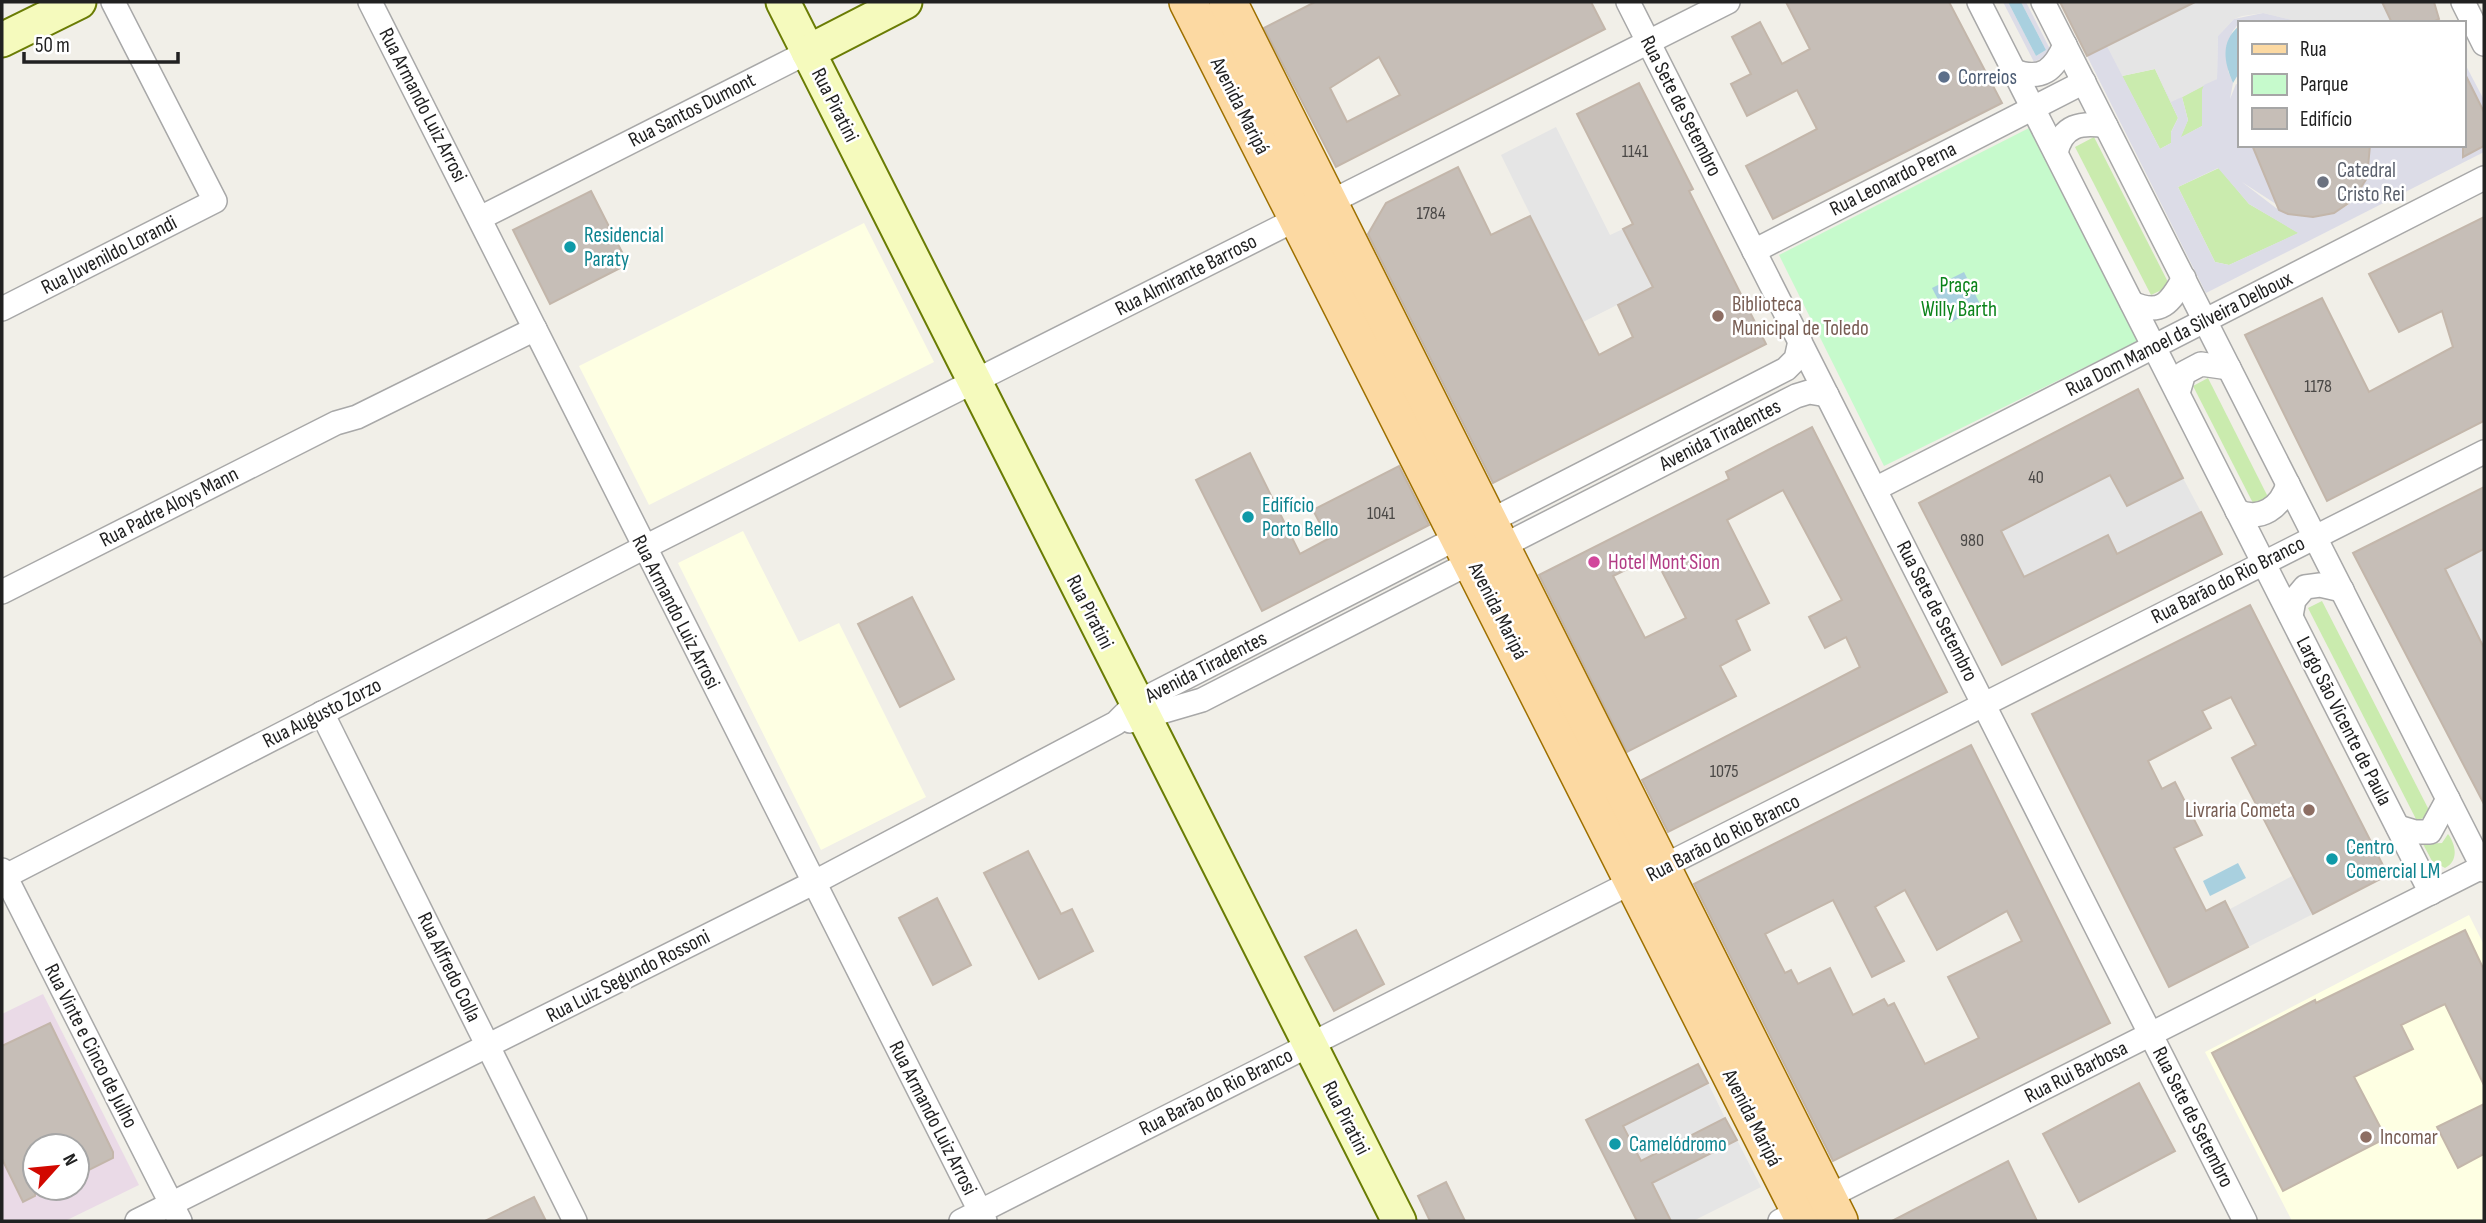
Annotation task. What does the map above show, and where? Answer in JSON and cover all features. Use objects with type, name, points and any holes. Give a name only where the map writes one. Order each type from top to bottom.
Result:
[{"type":"main road","name":"Avenida Maripá","points":[[1188,2],[1290,167],[1314,211],[1670,921],[1810,1215]]},
{"type":"main road","name":"Avenida Maripá","points":[[1228,2],[1290,167]]},
{"type":"street","points":[[2,40],[79,2]]},
{"type":"street","name":"Rua Juvenildo Lorandi","points":[[2,309],[215,201],[113,2]]},
{"type":"street","name":"Rua Armando Luiz Arrosi","points":[[370,2],[643,548],[814,882],[976,1218]]},
{"type":"street","name":"Rua Piratini","points":[[782,2],[974,382],[1132,715],[1309,1045],[1399,1221]]},
{"type":"street","name":"Rua Santos Dumont","points":[[480,218],[905,2]]},
{"type":"street","name":"Rua Sete de Setembro","points":[[1628,2],[2245,1221]]},
{"type":"street","name":"Rua Almirante Barroso","points":[[643,548],[1728,2]]},
{"type":"street","name":"Largo São Vicente de Paula","points":[[1979,2],[2431,893]]},
{"type":"street","points":[[2043,2],[2484,868]]},
{"type":"street","points":[[2463,2],[2483,38]]},
{"type":"street","points":[[2014,71],[2033,76],[2047,73],[2054,67],[2065,45]]},
{"type":"street","name":"Rua Leonardo Perna","points":[[1754,251],[2084,82]]},
{"type":"street","points":[[2056,153],[2058,144],[2073,126],[2086,123],[2106,126]]},
{"type":"street","name":"Rua Dom Manoel da Silveira Delboux","points":[[1875,489],[2484,178]]},
{"type":"street","points":[[2132,303],[2150,309],[2166,304],[2172,299],[2183,278]]},
{"type":"street","name":"Rua Padre Aloys Mann","points":[[2,592],[335,423],[357,417],[535,329]]},
{"type":"street","name":"Avenida Tiradentes","points":[[1132,715],[1202,699],[1426,586],[1544,494],[1786,369],[1796,359],[1800,341]]},
{"type":"street","points":[[2178,393],[2185,373],[2201,364],[2229,368]]},
{"type":"street","points":[[1771,377],[1782,384],[1786,394],[1784,402]]},
{"type":"street","name":"Avenida Tiradentes","points":[[1132,715],[1188,676],[1414,561],[1557,518],[1784,402],[1809,392],[1827,395]]},
{"type":"street","name":"Rua Barão do Rio Branco","points":[[976,1218],[1309,1045],[1648,877],[1983,703],[2484,452]]},
{"type":"street","points":[[2237,511],[2247,515],[2263,514],[2279,503],[2288,484]]},
{"type":"street","points":[[1544,494],[1536,501],[1535,514],[1540,519],[1557,518]]},
{"type":"street","name":"Rua Augusto Zorzo","points":[[3,875],[643,548]]},
{"type":"street","points":[[1414,561],[1427,566],[1429,572],[1426,586]]},
{"type":"street","name":"Largo São Vicente de Paula","points":[[2291,616],[2294,600],[2305,587],[2320,585],[2342,590]]},
{"type":"street","points":[[1188,676],[1187,691],[1202,699]]},
{"type":"street","name":"Rua Alfredo Colla","points":[[322,713],[575,1221]]},
{"type":"street","name":"Rua Luiz Segundo Rossoni","points":[[136,1221],[175,1213],[488,1046],[814,882],[1132,715]]},
{"type":"street","name":"Largo São Vicente de Paula","points":[[2398,827],[2415,832],[2430,832],[2448,799]]},
{"type":"street","name":"Rua Rui Barbosa","points":[[1810,1215],[2151,1034],[2484,868]]},
{"type":"street","name":"Rua Vinte e Cinco de Julho","points":[[3,875],[175,1213]]},
{"type":"shaded area","points":[[2003,2],[2008,2],[2036,56],[2046,50],[2021,2],[2026,2],[2052,53],[2034,62]]},
{"type":"shaded area","points":[[2195,2],[2382,2],[2391,21],[2297,21],[2263,13],[2242,16],[2234,19],[2218,36],[2217,79],[2171,103],[2155,69],[2122,76],[2107,46]]},
{"type":"shaded area","points":[[2263,13],[2297,21],[2238,21],[2232,32],[2228,71],[2233,83],[2230,99],[2238,85],[2238,147],[2253,147],[2279,206],[2242,182],[2288,214],[2313,217],[2334,213],[2348,205],[2367,178],[2370,147],[2465,147],[2465,64],[2484,100],[2484,152],[2206,293],[2087,56],[2107,46],[2160,149],[2171,143],[2171,132],[2178,118],[2155,69],[2171,102],[2182,97],[2188,120],[2181,137],[2202,126],[2202,90],[2204,85],[2217,79],[2218,36],[2234,19]],"holes":[[[2218,168],[2249,204],[2298,233],[2229,265],[2215,262],[2178,187]]]},
{"type":"shaded area","points":[[1556,127],[1610,235],[1623,229],[1643,268],[1669,255],[1679,274],[1583,322],[1501,155]]},
{"type":"shaded area","points":[[864,223],[934,362],[649,505],[579,366]]},
{"type":"shaded area","points":[[1990,465],[2018,522],[2110,475],[2127,506],[2183,478],[2201,512],[2117,554],[2108,535],[2024,577],[1973,474]]},
{"type":"shaded area","points":[[743,531],[799,642],[839,623],[926,797],[821,850],[678,563]]},
{"type":"shaded area","points":[[2484,549],[2484,648],[2445,569]]},
{"type":"shaded area","points":[[2292,876],[2313,914],[2248,947],[2230,909]]},
{"type":"shaded area","name":"Incomar","points":[[2469,915],[2484,945],[2484,1221],[2292,1221],[2205,1052]]},
{"type":"shaded area","points":[[43,994],[139,1185],[65,1221],[2,1221],[2,1014]]},
{"type":"shaded area","points":[[1708,1083],[1725,1118],[1641,1161],[1623,1126]]},
{"type":"shaded area","points":[[1737,1140],[1761,1187],[1693,1221],[1671,1221],[1652,1183]]},
{"type":"green space","points":[[2155,69],[2178,118],[2171,132],[2171,143],[2160,149],[2122,76]]},
{"type":"green space","points":[[2204,85],[2202,126],[2180,138],[2188,120],[2182,97]]},
{"type":"green space","name":"Praça Willy Barth","points":[[2031,127],[2140,340],[1884,466],[1779,255]]},
{"type":"green space","points":[[2094,137],[2170,286],[2151,295],[2075,147]]},
{"type":"green space","points":[[2219,168],[2249,204],[2299,233],[2229,265],[2215,262],[2178,187]]},
{"type":"green space","points":[[2208,378],[2269,499],[2255,507],[2193,386]]},
{"type":"green space","points":[[2322,601],[2431,814],[2417,821],[2308,608]]},
{"type":"green space","points":[[2448,834],[2455,852],[2452,861],[2445,868],[2432,861],[2423,844],[2442,843]]},
{"type":"water","points":[[2008,2],[2021,2],[2046,50],[2036,56]]},
{"type":"water","points":[[2238,27],[2238,75],[2233,83],[2225,53],[2233,32]]},
{"type":"water","points":[[1964,272],[1981,306],[1950,323],[1932,288]]},
{"type":"water","points":[[2238,863],[2246,878],[2210,896],[2203,881]]},
{"type":"building","points":[[1315,2],[1591,2],[1605,29],[1336,167],[1264,28]],"holes":[[[1379,57],[1400,95],[1347,122],[1330,88]]]},
{"type":"building","points":[[1786,2],[1949,2],[2002,103],[1773,219],[1746,166],[1817,129],[1797,90],[1747,116],[1731,84],[1751,74],[1732,37],[1760,22],[1782,64],[1810,49]]},
{"type":"building","points":[[2060,2],[2195,2],[2087,56]]},
{"type":"building","points":[[2382,2],[2434,2],[2439,19],[2435,21],[2391,21]]},
{"type":"building","points":[[2465,74],[2484,112],[2484,146],[2463,157]]},
{"type":"building","points":[[1639,83],[1693,189],[1689,191],[1766,344],[1493,483],[1368,234],[1386,203],[1458,167],[1491,235],[1530,216],[1599,355],[1633,337],[1618,305],[1653,287],[1623,229],[1633,224],[1577,114]]},
{"type":"building","name":"Catedral Cristo Rei","points":[[2253,147],[2370,147],[2367,178],[2353,200],[2334,213],[2313,217],[2288,214],[2279,210]]},
{"type":"building","name":"Residencial Paraty","points":[[591,191],[628,264],[550,304],[513,230]]},
{"type":"building","points":[[2484,217],[2484,421],[2327,501],[2245,335],[2322,298],[2369,392],[2453,347],[2442,311],[2399,332],[2369,274]]},
{"type":"building","points":[[2138,389],[2183,478],[2127,506],[2110,475],[2001,531],[2024,577],[2108,535],[2117,554],[2201,512],[2222,554],[2002,665],[1919,503]]},
{"type":"building","points":[[1812,427],[1947,692],[1668,832],[1642,780],[1860,667],[1846,637],[1825,648],[1809,617],[1842,600],[1783,490],[1727,520],[1769,603],[1736,620],[1750,650],[1720,666],[1736,696],[1627,752],[1539,575],[1729,479],[1726,472]],"holes":[[[1654,556],[1686,618],[1645,638],[1613,576]]]},
{"type":"building","points":[[1250,453],[1300,554],[1328,539],[1313,510],[1399,466],[1429,525],[1262,611],[1196,480]]},
{"type":"building","points":[[2484,487],[2484,549],[2445,569],[2484,648],[2484,804],[2353,553]]},
{"type":"building","points":[[912,597],[954,679],[900,707],[858,624]]},
{"type":"building","points":[[2250,605],[2388,875],[2313,914],[2232,758],[2256,745],[2231,697],[2202,711],[2211,728],[2148,761],[2162,789],[2175,782],[2202,835],[2174,848],[2206,911],[2225,901],[2248,947],[2169,987],[2032,714]]},
{"type":"building","points":[[1971,745],[2110,1023],[1833,1161],[1694,884]],"holes":[[[1905,890],[1937,950],[2007,911],[2022,941],[1948,977],[1979,1038],[1925,1064],[1894,1003],[1888,1006],[1884,999],[1853,1015],[1830,968],[1798,984],[1791,970],[1785,973],[1765,934],[1833,900],[1872,977],[1904,961],[1875,907]]]},
{"type":"building","points":[[1028,851],[1061,914],[1072,909],[1093,951],[1039,979],[984,873]]},
{"type":"building","points":[[937,898],[971,965],[933,985],[899,918]]},
{"type":"building","points":[[1356,930],[1384,984],[1334,1011],[1305,957]]},
{"type":"building","points":[[2465,930],[2484,970],[2484,1085],[2445,1004],[2401,1025],[2413,1049],[2354,1077],[2386,1138],[2283,1191],[2212,1053],[2315,1000],[2316,1003]]},
{"type":"building","points":[[50,1023],[113,1152],[113,1158],[91,1169],[91,1132],[21,1132],[21,1198],[2,1159],[2,1046]]},
{"type":"building","name":"Camelódromo","points":[[1698,1064],[1708,1083],[1623,1126],[1641,1161],[1725,1118],[1737,1140],[1652,1183],[1671,1221],[1637,1221],[1586,1120]]},
{"type":"building","points":[[2139,1083],[2175,1151],[2079,1202],[2043,1134]]},
{"type":"building","points":[[2484,1104],[2484,1154],[2458,1168],[2437,1127]]},
{"type":"building","points":[[2008,1161],[2037,1221],[1892,1221]]},
{"type":"building","points":[[1446,1182],[1465,1221],[1430,1221],[1418,1196]]},
{"type":"building","points":[[534,1197],[546,1221],[485,1221]]},
{"type":"place","name":"Correios","points":[[1944,77]]},
{"type":"place","name":"Catedral Cristo Rei","points":[[2323,182]]},
{"type":"place","name":"Residencial Paraty","points":[[570,247]]},
{"type":"place","name":"Biblioteca Municipal de Toledo","points":[[1718,316]]},
{"type":"place","name":"Edifício Porto Bello","points":[[1248,517]]},
{"type":"place","name":"Hotel Mont Sion","points":[[1594,562]]},
{"type":"place","name":"Livraria Cometa","points":[[2309,810]]},
{"type":"place","name":"Centro Comercial LM","points":[[2332,859]]},
{"type":"place","name":"Incomar","points":[[2366,1137]]},
{"type":"place","name":"Camelódromo","points":[[1615,1144]]}]
